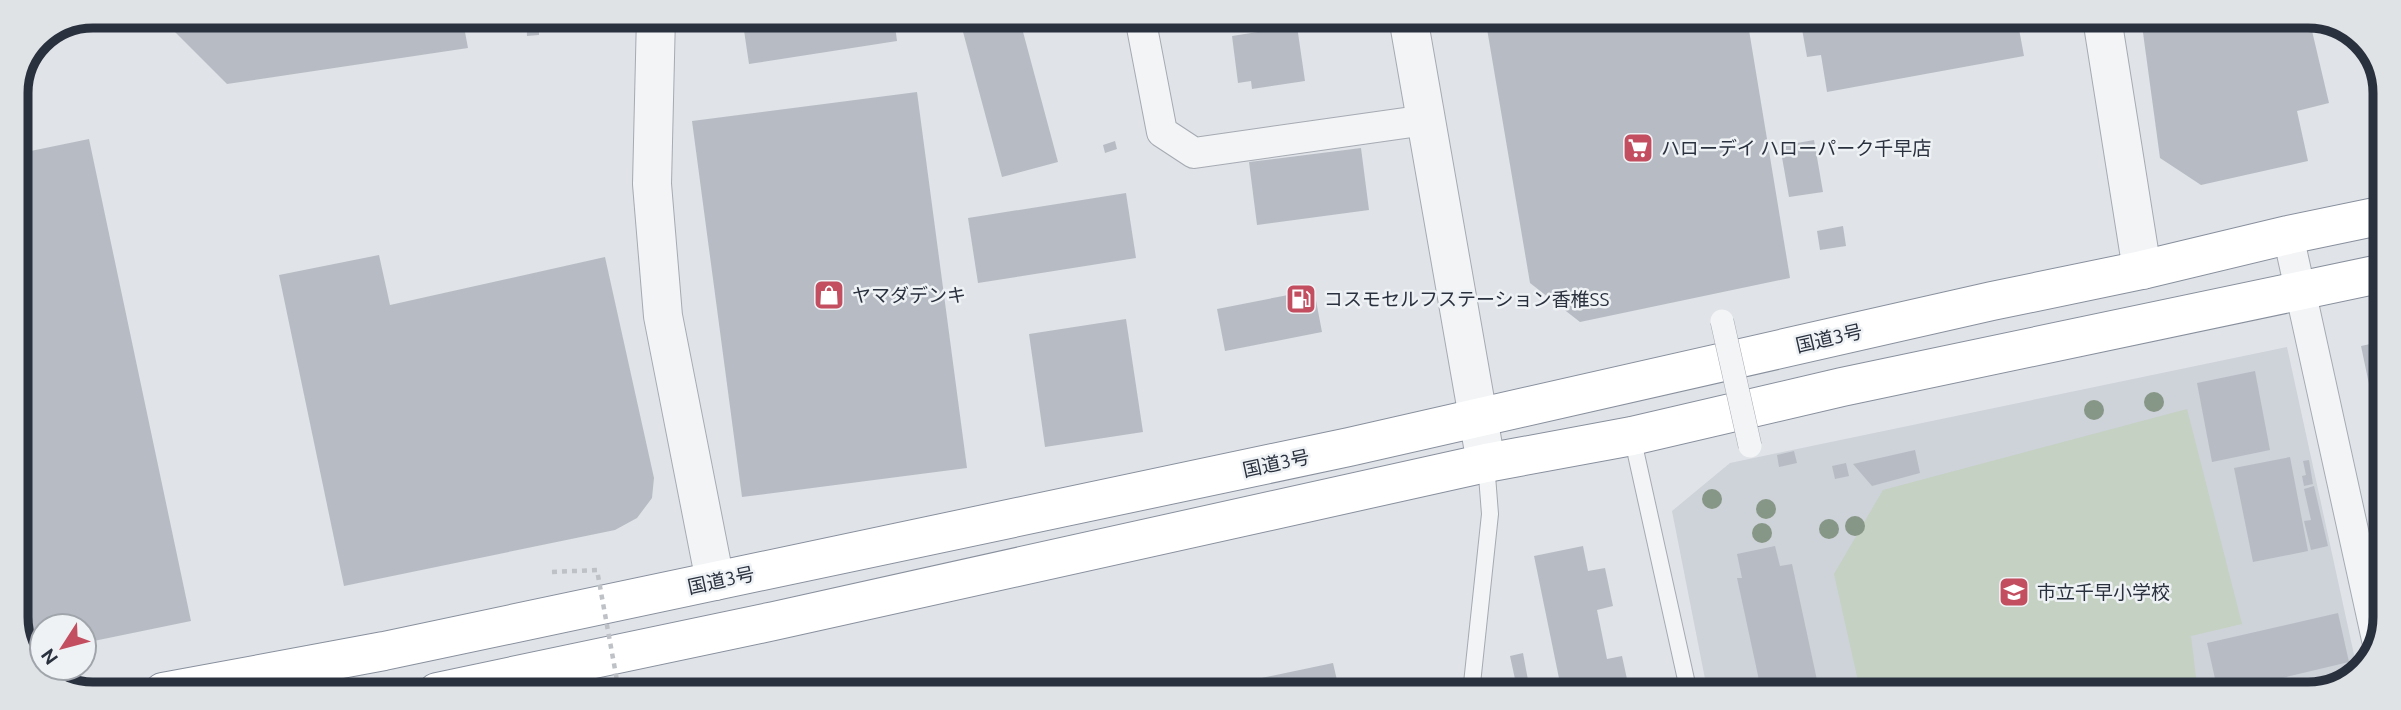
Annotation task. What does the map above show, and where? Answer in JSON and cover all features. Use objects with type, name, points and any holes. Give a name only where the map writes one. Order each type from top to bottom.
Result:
[{"type":"highway","name":"国道3号","points":[[217,682],[384,651],[1478,419],[1992,301],[2373,217]]},
{"type":"highway","points":[[485,682],[775,621],[1486,463],[1632,436],[1842,387],[2373,275]]},
{"type":"street","points":[[656,28],[652,184],[663,316],[715,581]]},
{"type":"street","points":[[1142,28],[1162,132],[1195,153],[1426,120]]},
{"type":"street","points":[[1410,28],[1486,463]]},
{"type":"street","points":[[2104,28],[2142,270]]},
{"type":"street","points":[[2288,235],[2373,619]]},
{"type":"street","points":[[1722,321],[1750,446]]},
{"type":"lane","points":[[1632,436],[1686,682]]},
{"type":"lane","points":[[1472,682],[1490,514],[1486,463]]},
{"type":"path","points":[[552,572],[597,570],[617,682]]},
{"type":"shaded area","name":"市立千早小学校","points":[[2287,347],[2355,661],[2329,679],[2308,682],[1706,682],[1672,511],[1730,463]]},
{"type":"green space","points":[[2187,409],[2242,624],[2191,636],[2197,682],[1858,682],[1834,574],[1883,490]]},
{"type":"building","points":[[171,28],[464,28],[468,48],[227,84]]},
{"type":"building","points":[[527,28],[539,28],[539,35],[527,36]]},
{"type":"building","points":[[744,28],[895,28],[897,41],[749,64]]},
{"type":"building","points":[[962,28],[1022,28],[1058,162],[1002,177]]},
{"type":"building","points":[[1297,28],[1305,81],[1252,89],[1251,81],[1238,83],[1232,36]]},
{"type":"building","name":"ハローデイ ハローパーク千早店","points":[[1487,28],[1749,28],[1790,278],[1580,322],[1530,283]]},
{"type":"building","points":[[1802,28],[2019,28],[2024,56],[1827,92],[1821,55],[1807,57]]},
{"type":"building","points":[[2142,28],[2311,28],[2329,103],[2297,111],[2308,161],[2201,185],[2160,158]]},
{"type":"building","name":"ヤマダデンキ","points":[[917,92],[967,468],[742,497],[692,121]]},
{"type":"building","points":[[89,139],[191,621],[98,640],[98,612],[28,612],[28,152]]},
{"type":"building","points":[[1814,140],[1823,192],[1789,197],[1780,146]]},
{"type":"building","points":[[1115,141],[1117,149],[1105,153],[1103,145]]},
{"type":"building","points":[[1361,148],[1369,210],[1257,225],[1249,162]]},
{"type":"building","points":[[1126,193],[1136,258],[978,283],[968,218]]},
{"type":"building","points":[[1843,226],[1846,246],[1820,250],[1817,231]]},
{"type":"building","points":[[379,255],[390,305],[605,257],[654,478],[652,498],[637,518],[615,530],[344,586],[279,275]]},
{"type":"building","points":[[1314,290],[1322,332],[1225,351],[1217,309]]},
{"type":"building","points":[[1126,319],[1143,432],[1045,447],[1029,334]]},
{"type":"building","points":[[2373,343],[2373,403],[2361,346]]},
{"type":"building","points":[[2255,371],[2270,450],[2212,462],[2197,383]]},
{"type":"building","points":[[1915,450],[1920,473],[1872,486],[1853,464]]},
{"type":"building","points":[[1794,451],[1797,463],[1779,467],[1777,455]]},
{"type":"building","points":[[2290,457],[2308,551],[2253,562],[2234,468]]},
{"type":"building","points":[[2309,460],[2313,484],[2304,486],[2302,476],[2306,475],[2303,461]]},
{"type":"building","points":[[1846,463],[1849,476],[1835,479],[1832,466]]},
{"type":"building","points":[[2314,486],[2328,546],[2311,550],[2304,521],[2311,520],[2304,489]]},
{"type":"building","points":[[1583,546],[1588,571],[1605,568],[1613,606],[1597,610],[1607,659],[1622,656],[1628,682],[1560,682],[1534,556]]},
{"type":"building","points":[[1775,546],[1780,566],[1792,564],[1817,682],[1759,682],[1737,578],[1742,578],[1737,554]]},
{"type":"building","points":[[2338,613],[2349,662],[2274,682],[2216,682],[2207,643]]},
{"type":"building","points":[[1523,653],[1528,682],[1516,682],[1510,656]]},
{"type":"building","points":[[1333,663],[1337,682],[1243,682]]},
{"type":"place","name":"ハローデイ ハローパーク千早店","points":[[1638,148]]},
{"type":"place","name":"ヤマダデンキ","points":[[829,295]]},
{"type":"place","name":"コスモセルフステーション香椎SS","points":[[1301,299]]},
{"type":"place","name":"市立千早小学校","points":[[2014,592]]}]
